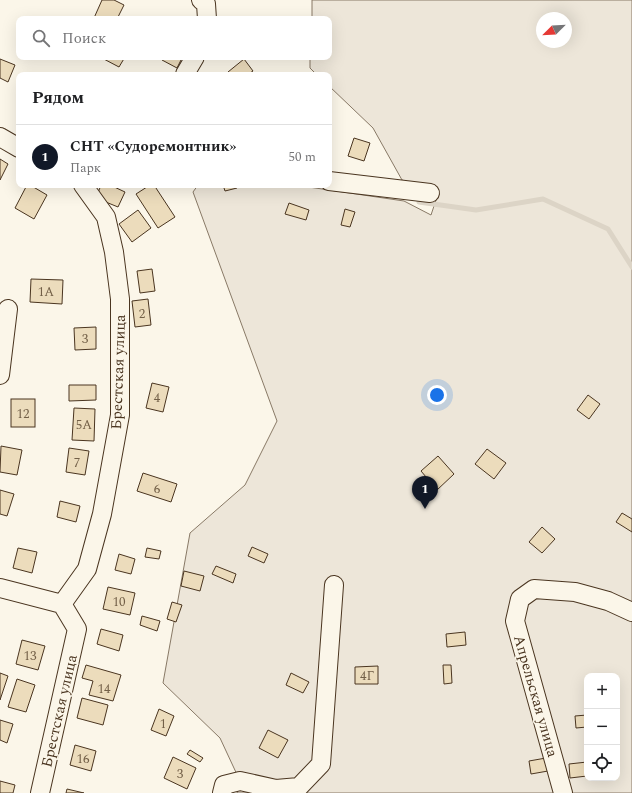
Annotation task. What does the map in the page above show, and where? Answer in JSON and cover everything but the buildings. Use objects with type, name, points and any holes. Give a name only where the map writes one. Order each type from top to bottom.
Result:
[{"type":"street","points":[[201,0],[206,4],[207,16]]},
{"type":"street","points":[[186,72],[193,60]]},
{"type":"street","points":[[0,133],[16,132]]},
{"type":"street","points":[[0,137],[16,146]]},
{"type":"street","points":[[332,182],[430,193]]},
{"type":"street","name":"Брестская улица","points":[[40,793],[77,628],[62,604],[87,569],[102,514],[120,415],[120,299],[114,252],[106,217],[85,188]]},
{"type":"street","points":[[0,375],[8,310]]},
{"type":"street","points":[[222,793],[224,785],[240,781],[276,789],[299,787],[321,764],[334,584]]},
{"type":"street","points":[[0,588],[62,604]]},
{"type":"street","name":"Апрельская улица","points":[[563,793],[515,620],[520,598],[534,589],[575,592],[608,601],[632,612]]},
{"type":"shaded area","points":[[312,0],[632,0],[632,793],[237,793],[240,781],[220,738],[163,683],[190,533],[245,485],[277,421],[193,192],[196,188],[315,188],[404,201],[431,215],[439,191],[402,180],[373,128],[332,89],[332,72],[314,72],[310,68],[310,60],[332,60],[332,16],[312,16]]},
{"type":"waterway","points":[[419,202],[476,210],[543,199],[608,229],[632,267]]},
{"type":"place","name":"СНТ «Судоремонтник»","points":[[425,509]]}]
